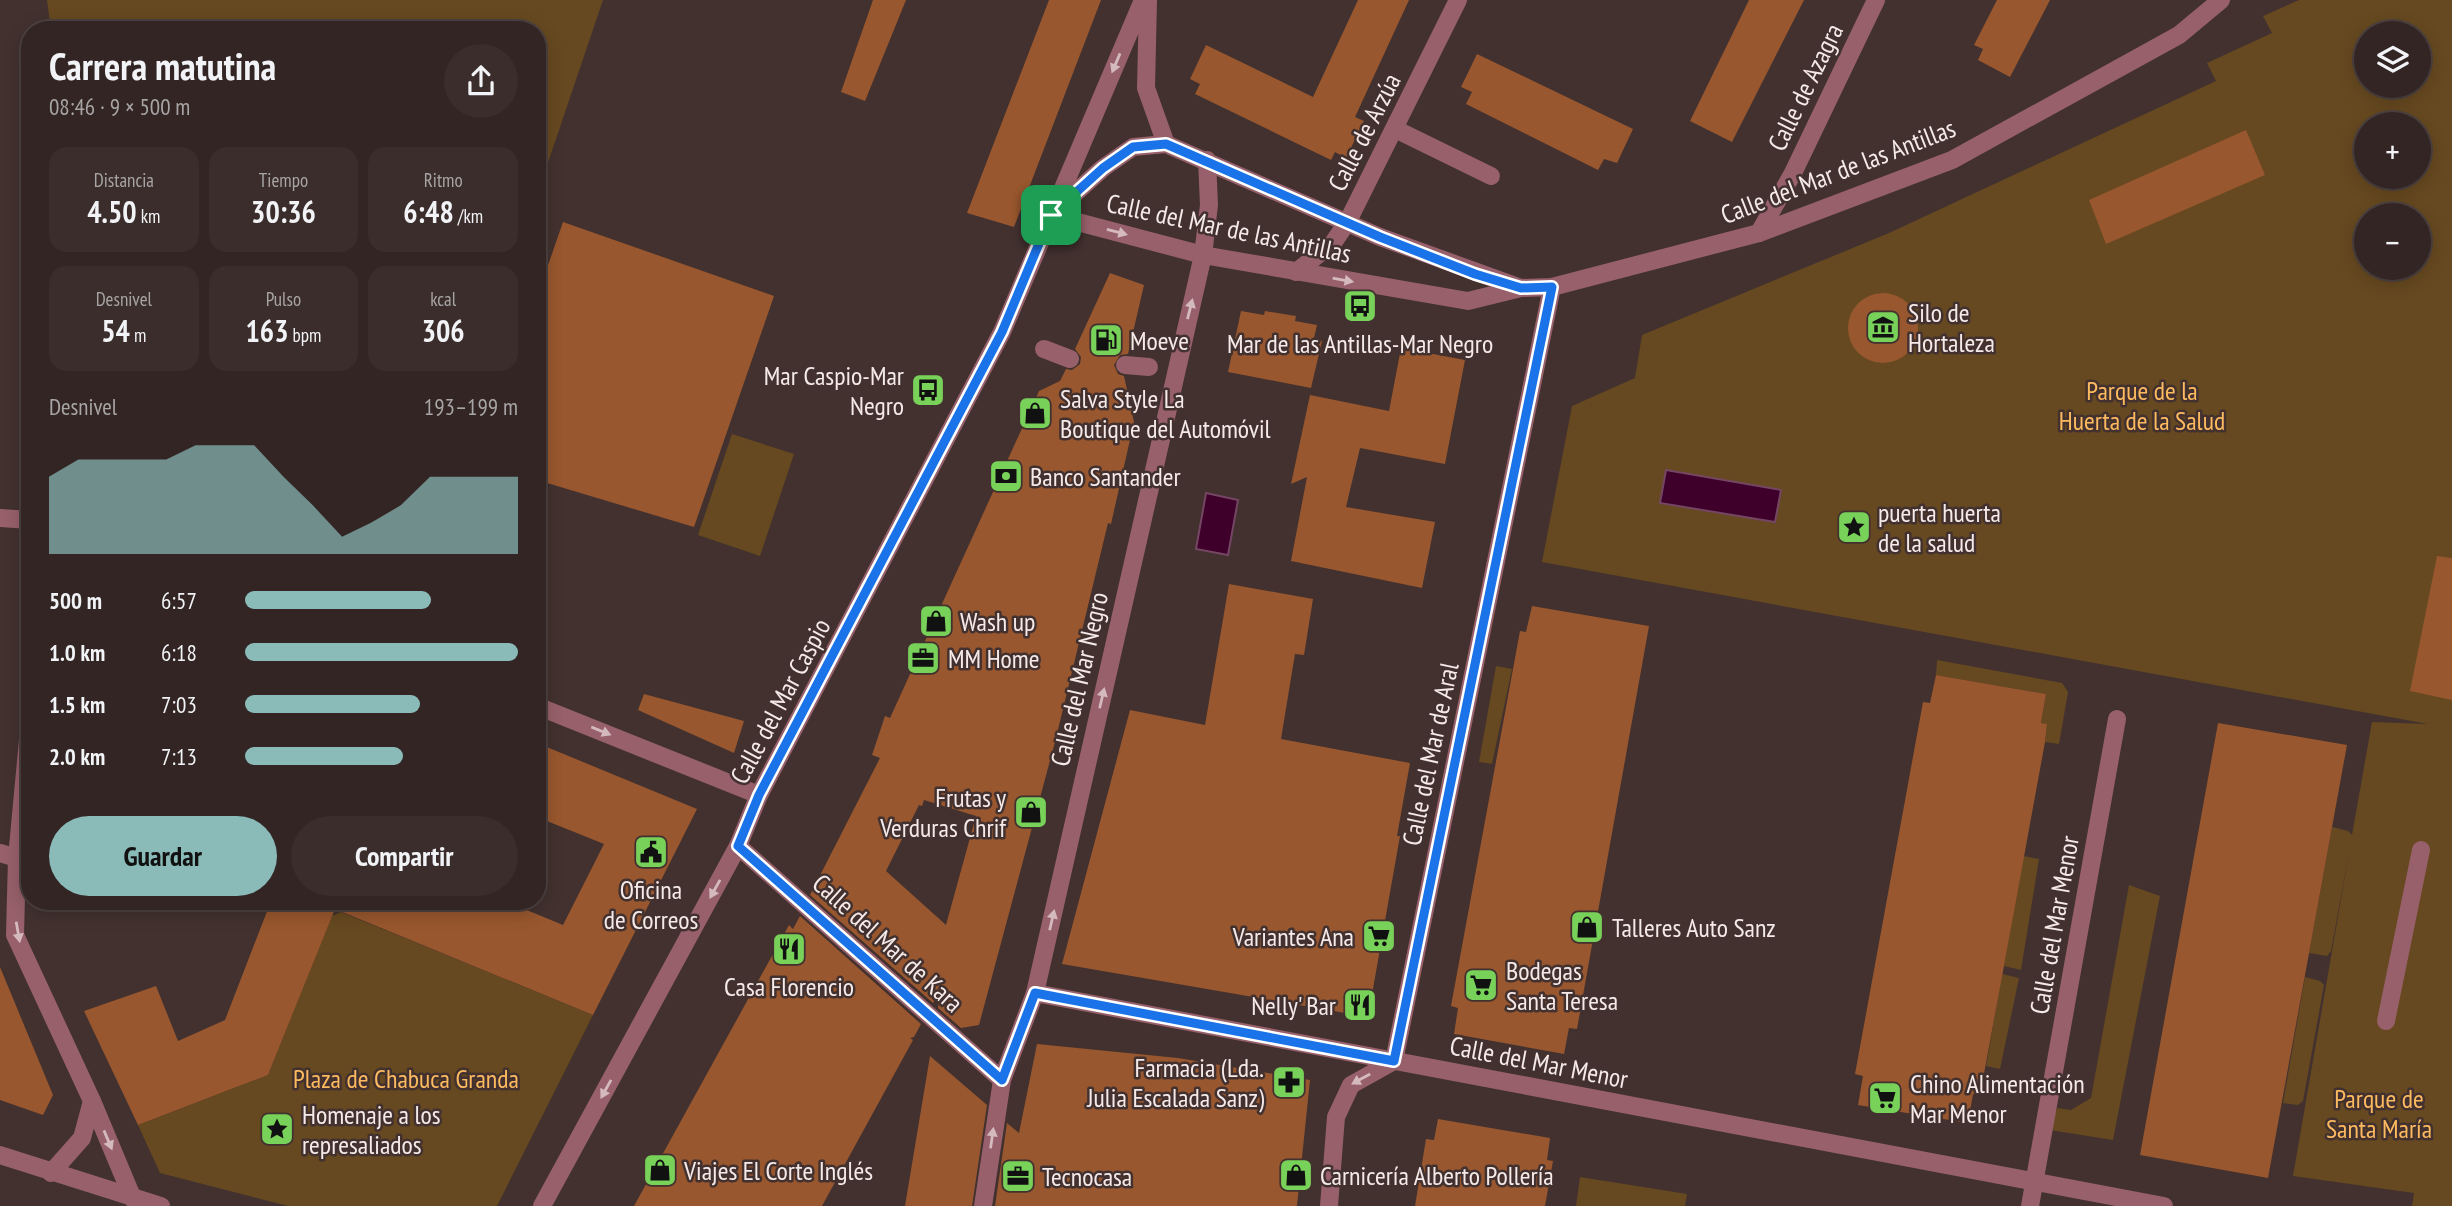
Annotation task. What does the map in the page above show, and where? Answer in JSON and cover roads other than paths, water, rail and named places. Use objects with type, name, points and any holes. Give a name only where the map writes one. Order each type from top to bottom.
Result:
[{"type":"street","name":"Calle del Mar Caspio","points":[[1051,215],[1103,168],[1133,147],[1166,144],[1146,88],[1146,0]]},
{"type":"street","name":"Calle del Mar Caspio","points":[[542,1206],[738,846],[759,795],[1002,332],[1146,0]]},
{"type":"street","name":"Calle de Arzúa","points":[[1296,272],[1333,243],[1348,221],[1458,0]]},
{"type":"street","name":"Calle de Azagra","points":[[1759,233],[1793,173],[1876,0]]},
{"type":"street","name":"Calle del Mar de las Antillas","points":[[1051,215],[1203,255],[1468,301],[1521,288],[1552,287],[1759,233],[1952,160],[2179,35],[2221,0]]},
{"type":"street","points":[[1395,129],[1491,176]]},
{"type":"street","name":"Calle del Mar de las Antillas","points":[[1166,144],[1380,237],[1475,274],[1521,288]]},
{"type":"street","name":"Calle del Mar Negro","points":[[983,1206],[1002,1080],[1035,993],[1203,255],[1209,205],[1207,160]]},
{"type":"street","name":"Calle del Mar de Aral","points":[[1394,1061],[1552,287]]},
{"type":"street","points":[[1044,349],[1070,359]]},
{"type":"street","points":[[1125,365],[1149,367]]},
{"type":"street","points":[[0,518],[21,519]]},
{"type":"street","points":[[546,710],[759,795]]},
{"type":"street","name":"Calle del Mar Menor","points":[[2030,1206],[2117,719]]},
{"type":"street","points":[[21,777],[9,856],[15,935],[92,1101],[148,1204]]},
{"type":"street","name":"Calle del Mar de Kara","points":[[738,846],[1002,1080]]},
{"type":"street","points":[[2386,1021],[2421,850]]},
{"type":"street","name":"Calle del Mar Menor","points":[[1035,993],[2164,1206]]},
{"type":"street","points":[[1329,1206],[1336,1117],[1350,1085],[1394,1061]]},
{"type":"street","points":[[51,1173],[82,1138],[92,1101]]},
{"type":"street","points":[[0,1156],[148,1204]]},
{"type":"place","name":"Mar de las Antillas-Mar Negro","points":[[1360,306]]},
{"type":"place","name":"Silo de Hortaleza","points":[[1883,327]]},
{"type":"place","name":"Moeve","points":[[1106,340]]},
{"type":"place","name":"Mar Caspio-Mar Negro","points":[[928,390]]},
{"type":"place","name":"Salva Style La Boutique del Automóvil","points":[[1035,413]]},
{"type":"place","name":"Banco Santander","points":[[1006,476]]},
{"type":"place","name":"puerta huerta de la salud","points":[[1854,527]]},
{"type":"place","name":"Wash up","points":[[936,621]]},
{"type":"place","name":"MM Home","points":[[923,658]]},
{"type":"place","name":"Frutas y Verduras Chrif","points":[[1031,812]]},
{"type":"place","name":"Oficina de Correos","points":[[651,852]]},
{"type":"place","name":"Talleres Auto Sanz","points":[[1587,927]]},
{"type":"place","name":"Variantes Ana","points":[[1379,936]]},
{"type":"place","name":"Casa Florencio","points":[[789,949]]},
{"type":"place","name":"Bodegas Santa Teresa","points":[[1481,985]]},
{"type":"place","name":"Nelly' Bar","points":[[1360,1005]]},
{"type":"place","name":"Farmacia (Lda. Julia Escalada Sanz)","points":[[1289,1082]]},
{"type":"place","name":"Chino Alimentación Mar Menor","points":[[1885,1098]]},
{"type":"place","name":"Homenaje a los represaliados","points":[[277,1129]]},
{"type":"place","name":"Viajes El Corte Inglés","points":[[660,1170]]},
{"type":"place","name":"Carnicería Alberto Pollería","points":[[1296,1175]]},
{"type":"place","name":"Tecnocasa","points":[[1018,1176]]},
{"type":"park label","name":"Parque de la Huerta de la Salud","points":[[2142,405]]},
{"type":"park label","name":"Plaza de Chabuca Granda","points":[[406,1078]]},
{"type":"park label","name":"Parque de Santa María","points":[[2379,1113]]}]
